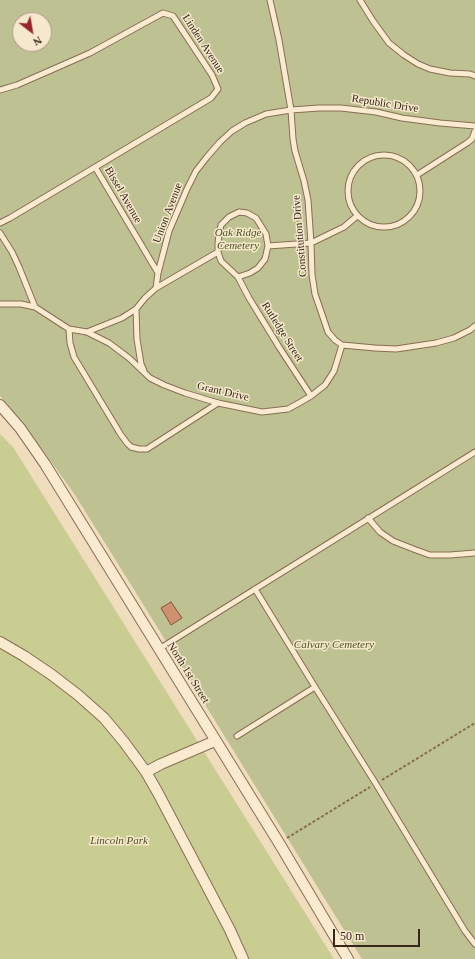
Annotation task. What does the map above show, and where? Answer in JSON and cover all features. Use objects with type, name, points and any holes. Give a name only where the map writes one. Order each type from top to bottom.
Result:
[{"type":"street","name":"North 1st Street","points":[[0,405],[20,428],[45,464],[279,843],[348,959]]},
{"type":"street","points":[[0,642],[52,675],[78,695],[104,718],[124,742],[146,772],[158,793],[212,893],[243,959]]},
{"type":"street","points":[[146,772],[215,741]]},
{"type":"lane","name":"Constitution Drive","points":[[270,0],[279,40],[291,110],[295,151],[308,200],[312,243],[312,275],[315,294],[328,332],[342,345]]},
{"type":"lane","points":[[360,0],[389,43],[404,55],[418,64],[430,69],[470,74],[475,76]]},
{"type":"lane","name":"Linden Avenue","points":[[0,90],[17,85],[90,54],[163,13],[173,16],[212,75],[218,89],[211,98],[0,223]]},
{"type":"lane","name":"Republic Drive","points":[[291,110],[341,108],[376,112],[402,118],[475,126]]},
{"type":"lane","name":"Union Avenue","points":[[156,288],[169,231],[196,171],[220,142],[245,122],[266,114],[291,110]]},
{"type":"lane","points":[[417,175],[467,144],[472,139],[475,131]]},
{"type":"lane","points":[[380,154],[395,156],[409,164],[417,175],[420,189],[418,205],[410,216],[396,226],[383,228],[368,224],[357,216],[350,206],[347,186],[351,174],[357,166],[370,157],[380,154]]},
{"type":"lane","name":"Bissel Avenue","points":[[95,167],[158,274]]},
{"type":"lane","points":[[239,212],[247,213],[256,218],[266,234],[268,246],[265,259],[258,268],[250,273],[238,277],[221,261],[218,252],[221,225],[229,216],[239,212]]},
{"type":"lane","points":[[268,246],[312,243],[344,227],[357,216]]},
{"type":"lane","points":[[0,233],[12,252],[35,307]]},
{"type":"lane","points":[[87,332],[122,318],[136,309],[156,288],[218,252]]},
{"type":"lane","name":"Rutledge Street","points":[[238,277],[279,347],[311,396]]},
{"type":"lane","points":[[0,304],[21,304],[35,307]]},
{"type":"lane","name":"Grant Drive","points":[[35,307],[69,329],[87,332],[109,343],[144,371],[150,378],[164,385],[218,403],[262,412],[288,409],[311,396],[325,385],[334,371],[342,345]]},
{"type":"lane","points":[[136,309],[137,339],[141,364],[144,371]]},
{"type":"lane","points":[[342,345],[396,348],[436,344],[454,338],[475,326]]},
{"type":"lane","points":[[69,329],[70,344],[74,356],[121,435],[132,447],[139,450],[147,448],[218,403]]},
{"type":"lane","points":[[159,649],[475,452]]},
{"type":"lane","points":[[368,518],[380,532],[393,541],[430,555],[475,553]]},
{"type":"lane","points":[[255,589],[461,924],[474,942]]},
{"type":"lane","points":[[237,736],[315,688]]},
{"type":"green space","name":"Oak Ridge Cemetery","points":[[0,0],[475,0],[475,959],[362,959],[75,495],[32,435],[0,396]]},
{"type":"green space","name":"Lincoln Park","points":[[0,434],[13,447],[334,959],[0,959]]},
{"type":"building","points":[[171,602],[182,618],[171,625],[161,608]]},
{"type":"park label","name":"Calvary Cemetery","points":[[334,645]]}]
